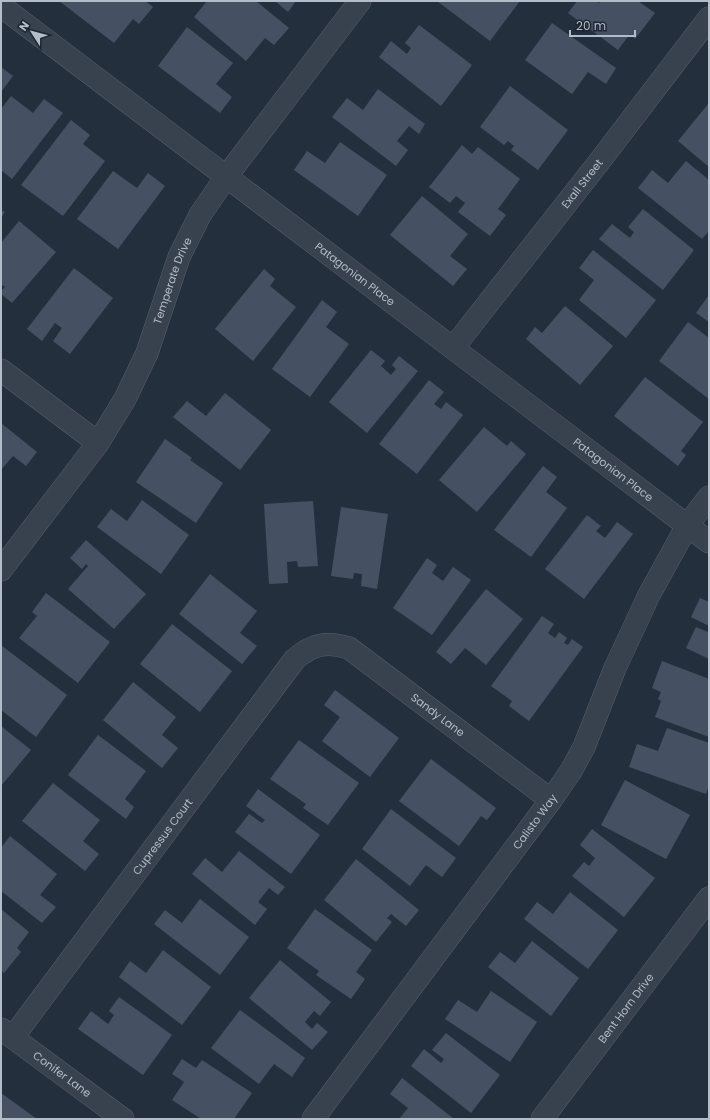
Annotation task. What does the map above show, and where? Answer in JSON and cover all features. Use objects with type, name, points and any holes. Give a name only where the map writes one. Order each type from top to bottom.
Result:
[{"type":"street","name":"Temperate Drive","points":[[1,570],[98,443],[125,399],[147,353],[179,257],[200,215],[226,177],[360,1]]},
{"type":"street","name":"Patagonian Place","points":[[1,6],[709,542]]},
{"type":"street","name":"Exall Street","points":[[453,348],[599,162],[709,18]]},
{"type":"street","points":[[1,370],[98,443]]},
{"type":"street","name":"Calisto Way","points":[[313,1119],[551,800],[571,771],[584,747],[621,655],[649,595],[687,526],[709,497]]},
{"type":"street","name":"Sandy Lane","points":[[320,645],[335,644],[349,648],[551,800]]},
{"type":"street","name":"Cupressus Court","points":[[7,1033],[295,660],[306,650],[320,645]]},
{"type":"street","name":"Bent Horn Drive","points":[[542,1119],[709,898]]},
{"type":"street","name":"Conifer Lane","points":[[7,1033],[123,1119]]},
{"type":"building","points":[[59,1],[145,1],[153,7],[139,24],[133,19],[114,43]]},
{"type":"building","points":[[207,1],[256,1],[289,28],[274,45],[265,38],[246,61],[194,17]]},
{"type":"building","points":[[275,1],[296,1],[288,12]]},
{"type":"building","points":[[437,1],[520,1],[490,41]]},
{"type":"building","points":[[577,1],[596,1],[599,3],[601,1],[638,1],[655,13],[635,39],[630,34],[618,50],[568,13]]},
{"type":"building","points":[[552,23],[616,68],[606,84],[588,72],[572,94],[525,60]]},
{"type":"building","points":[[419,25],[472,65],[441,106],[379,57],[391,41],[407,54],[411,48],[405,43]]},
{"type":"building","points":[[187,27],[233,63],[216,84],[232,97],[220,113],[158,66]]},
{"type":"building","points":[[1,67],[13,76],[1,92]]},
{"type":"building","points":[[510,86],[568,130],[538,170],[511,150],[514,146],[508,141],[504,145],[480,127]]},
{"type":"building","points":[[378,89],[425,124],[419,134],[409,126],[397,141],[408,150],[396,166],[332,117],[347,98],[363,110]]},
{"type":"building","points":[[11,96],[33,113],[44,99],[63,113],[12,179],[1,170],[1,109]]},
{"type":"building","points":[[708,104],[709,105],[709,167],[678,141]]},
{"type":"building","points":[[71,120],[90,135],[83,144],[105,161],[63,216],[21,185]]},
{"type":"building","points":[[340,142],[387,175],[358,216],[294,170],[307,151],[325,163]]},
{"type":"building","points":[[462,145],[472,154],[478,147],[520,179],[498,209],[506,215],[490,236],[458,212],[465,203],[456,196],[450,203],[429,187]]},
{"type":"building","points":[[686,161],[709,180],[709,231],[702,239],[638,188],[652,170],[668,183]]},
{"type":"building","points":[[113,171],[137,188],[148,173],[165,186],[118,249],[77,219]]},
{"type":"building","points":[[422,196],[468,234],[450,256],[467,269],[453,286],[390,235]]},
{"type":"building","points":[[643,209],[694,250],[663,290],[599,239],[612,224],[630,238],[634,232],[628,227]]},
{"type":"building","points":[[1,210],[5,212],[1,218]]},
{"type":"building","points":[[19,221],[56,252],[12,303],[1,294],[1,291],[5,287],[1,284],[1,243]]},
{"type":"building","points":[[593,250],[656,300],[626,338],[579,300],[594,280],[579,268]]},
{"type":"building","points":[[74,268],[113,298],[70,354],[53,341],[62,328],[55,323],[42,341],[27,329]]},
{"type":"building","points":[[264,269],[275,279],[270,286],[296,307],[253,361],[215,329]]},
{"type":"building","points":[[709,295],[709,322],[696,313]]},
{"type":"building","points":[[322,300],[337,312],[326,327],[349,344],[310,397],[272,369]]},
{"type":"building","points":[[565,306],[613,346],[580,385],[526,339],[535,327],[542,333]]},
{"type":"building","points":[[688,322],[709,338],[709,399],[659,361]]},
{"type":"building","points":[[371,350],[385,361],[381,366],[391,375],[396,369],[392,365],[399,356],[418,371],[367,433],[329,402]]},
{"type":"building","points":[[645,377],[703,422],[681,451],[686,455],[678,466],[614,416]]},
{"type":"building","points":[[429,380],[444,392],[434,404],[441,409],[446,402],[463,415],[417,474],[379,444]]},
{"type":"building","points":[[225,393],[271,430],[240,470],[173,417],[187,401],[206,416]]},
{"type":"building","points":[[1,423],[37,452],[26,466],[13,456],[1,470]]},
{"type":"building","points":[[484,427],[507,446],[511,441],[526,454],[477,512],[439,480]]},
{"type":"building","points":[[165,439],[192,458],[190,460],[223,483],[196,523],[136,482]]},
{"type":"building","points":[[543,466],[557,477],[546,492],[567,508],[531,557],[494,530]]},
{"type":"building","points":[[142,500],[189,535],[161,574],[97,527],[111,509],[127,521]]},
{"type":"building","points":[[313,501],[318,566],[298,567],[297,561],[287,562],[288,583],[269,584],[264,504]]},
{"type":"building","points":[[341,507],[388,514],[377,589],[361,586],[362,574],[354,573],[353,579],[331,576]]},
{"type":"building","points":[[587,515],[601,526],[596,531],[605,538],[617,522],[633,534],[584,599],[545,569]]},
{"type":"building","points":[[86,540],[146,594],[114,629],[68,589],[88,566],[86,564],[82,569],[70,558]]},
{"type":"building","points":[[427,558],[437,565],[432,573],[443,581],[453,567],[471,580],[432,635],[393,608]]},
{"type":"building","points":[[210,574],[257,611],[240,633],[257,646],[242,664],[179,614]]},
{"type":"building","points":[[486,589],[523,619],[486,665],[465,648],[451,664],[436,652]]},
{"type":"building","points":[[46,593],[110,642],[78,683],[19,638],[37,616],[32,612]]},
{"type":"building","points":[[700,598],[709,602],[709,626],[691,617]]},
{"type":"building","points":[[542,616],[554,624],[548,633],[555,638],[559,632],[567,638],[564,643],[568,645],[572,639],[583,647],[529,721],[509,706],[512,701],[491,686]]},
{"type":"building","points":[[172,624],[232,671],[200,712],[140,664]]},
{"type":"building","points":[[696,627],[708,632],[709,629],[709,659],[686,648]]},
{"type":"building","points":[[2,646],[67,695],[36,737],[1,710]]},
{"type":"building","points":[[662,661],[709,679],[709,737],[655,717],[661,701],[658,699],[661,692],[652,688]]},
{"type":"building","points":[[133,682],[176,717],[162,735],[178,748],[162,768],[103,720]]},
{"type":"building","points":[[335,690],[399,738],[370,777],[322,741],[340,717],[324,705]]},
{"type":"building","points":[[1,726],[31,750],[1,786]]},
{"type":"building","points":[[667,728],[709,743],[709,785],[706,794],[629,767],[637,744],[658,751]]},
{"type":"building","points":[[98,735],[146,771],[125,799],[134,807],[126,819],[68,775]]},
{"type":"building","points":[[299,740],[359,783],[328,825],[303,808],[306,804],[270,779]]},
{"type":"building","points":[[431,759],[496,808],[487,820],[481,816],[459,846],[399,801]]},
{"type":"building","points":[[625,780],[690,815],[666,859],[601,825]]},
{"type":"building","points":[[53,783],[100,820],[83,841],[99,854],[85,871],[22,821]]},
{"type":"building","points":[[258,789],[320,835],[291,874],[235,832],[249,814],[262,823],[265,820],[246,806]]},
{"type":"building","points":[[391,809],[456,858],[442,877],[426,865],[410,886],[362,849]]},
{"type":"building","points":[[592,829],[655,878],[624,917],[572,876],[584,862],[589,866],[595,858],[580,845]]},
{"type":"building","points":[[10,836],[57,874],[40,895],[56,907],[42,923],[1,891],[1,848]]},
{"type":"building","points":[[239,851],[285,887],[278,895],[269,888],[258,902],[267,909],[255,925],[192,874],[205,858],[222,872]]},
{"type":"building","points":[[356,859],[419,910],[406,926],[391,914],[387,918],[392,922],[376,942],[324,900]]},
{"type":"building","points":[[570,892],[618,930],[588,969],[524,919],[537,902],[553,914]]},
{"type":"building","points":[[200,899],[249,937],[220,975],[154,924],[165,910],[182,923]]},
{"type":"building","points":[[1,909],[29,932],[17,948],[21,952],[4,973],[1,970]]},
{"type":"building","points":[[315,909],[372,950],[356,972],[365,979],[351,999],[316,975],[319,971],[287,948]]},
{"type":"building","points":[[532,941],[579,978],[551,1016],[488,967],[500,952],[515,963]]},
{"type":"building","points":[[163,950],[211,987],[182,1025],[119,977],[130,961],[146,973]]},
{"type":"building","points":[[280,960],[331,1002],[320,1016],[314,1011],[305,1022],[312,1029],[317,1023],[328,1032],[312,1050],[249,998]]},
{"type":"building","points":[[491,991],[537,1022],[510,1062],[445,1019],[458,1000],[477,1012]]},
{"type":"building","points":[[119,997],[172,1035],[143,1075],[78,1029],[91,1011],[108,1024],[114,1015],[109,1011]]},
{"type":"building","points":[[240,1010],[305,1058],[292,1077],[274,1064],[259,1084],[211,1048]]},
{"type":"building","points":[[446,1033],[500,1075],[471,1113],[411,1066],[424,1049],[441,1063],[444,1059],[432,1050]]},
{"type":"building","points":[[182,1059],[196,1068],[202,1060],[252,1093],[234,1119],[201,1119],[172,1100],[184,1082],[172,1074]]},
{"type":"building","points":[[402,1078],[454,1119],[399,1119],[408,1108],[390,1094]]},
{"type":"building","points":[[1,1093],[37,1119],[1,1119]]}]
